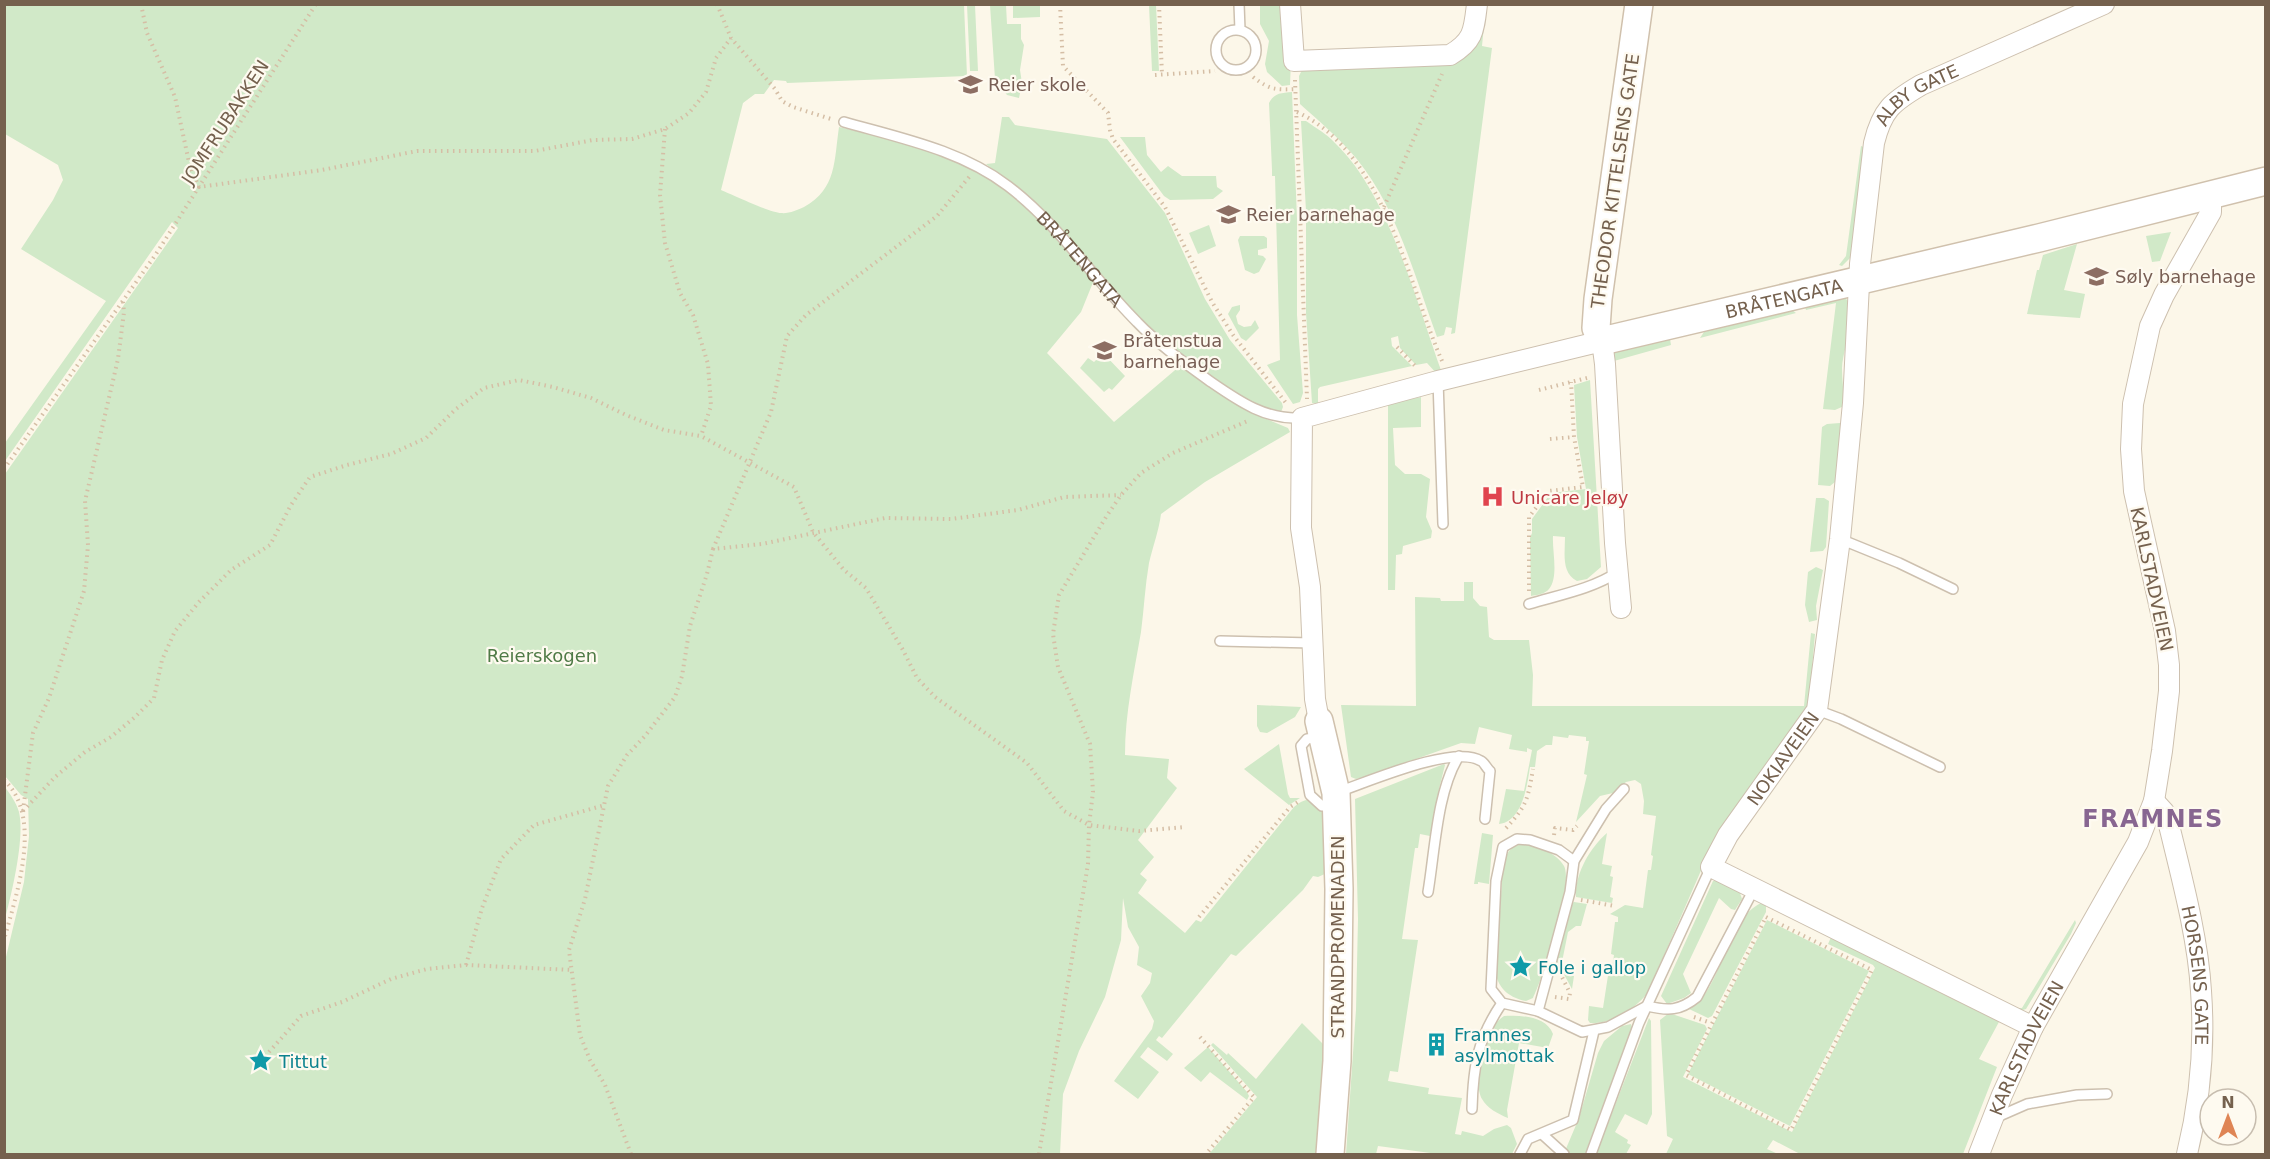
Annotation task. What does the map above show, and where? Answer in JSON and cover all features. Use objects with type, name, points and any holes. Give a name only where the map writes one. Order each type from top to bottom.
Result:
[{"type":"street","points":[[1290,4],[1294,61],[1450,55],[1461,49],[1474,33],[1477,4]]},
{"type":"street","name":"THEODOR KITTELSENS GATE","points":[[1621,608],[1605,373],[1602,341],[1596,328],[1598,299],[1639,4]]},
{"type":"street","name":"ALBY GATE","points":[[1859,281],[1874,143],[1884,112],[1897,99],[1921,85],[2104,4]]},
{"type":"street","name":"BRÅTENGATA","points":[[1302,418],[1444,379],[1859,281],[2265,181]]},
{"type":"street","name":"KARLSTADVEIEN","points":[[1979,1155],[2033,1027],[2138,842],[2154,801],[2169,691],[2169,657],[2134,491],[2131,449],[2133,404],[2150,326],[2164,295],[2207,221],[2211,212],[2211,194]]},
{"type":"street","name":"NOKIAVEIEN","points":[[1712,867],[1728,835],[1818,710],[1853,403],[1859,281]]},
{"type":"street","points":[[1302,418],[1301,528],[1310,587],[1315,699],[1321,729]]},
{"type":"street","name":"STRANDPROMENADEN","points":[[1321,729],[1339,889],[1337,1061],[1330,1155]]},
{"type":"street","name":"HORSENS GATE","points":[[2154,801],[2164,812],[2168,821],[2194,944],[2201,989],[2201,1080],[2187,1155]]},
{"type":"street","points":[[1712,867],[2033,1027]]},
{"type":"lane","points":[[1239,4],[1240,30]]},
{"type":"lane","points":[[1234,30],[1240,30],[1251,37],[1256,49],[1255,56],[1247,66],[1235,69],[1223,64],[1217,53],[1217,47],[1222,36],[1234,30]]},
{"type":"lane","name":"BRÅTENGATA","points":[[844,122],[930,147],[977,167],[1009,187],[1043,218],[1137,322],[1162,346],[1220,388],[1264,414],[1284,419],[1302,418]]},
{"type":"lane","points":[[1443,524],[1444,379]]},
{"type":"lane","points":[[1839,539],[1899,563],[1953,589]]},
{"type":"lane","points":[[1529,604],[1589,586],[1617,572]]},
{"type":"lane","points":[[1220,640],[1312,644]]},
{"type":"lane","points":[[1818,710],[1940,767]]},
{"type":"lane","points":[[1327,798],[1437,759],[1458,756],[1481,761],[1490,771],[1485,819]]},
{"type":"lane","points":[[1428,892],[1444,786],[1458,756]]},
{"type":"lane","points":[[1538,1011],[1570,892],[1574,861],[1606,809],[1624,789]]},
{"type":"lane","points":[[1574,861],[1559,850],[1530,840],[1511,840],[1501,853],[1490,979],[1491,989],[1502,1003],[1538,1011],[1582,1032],[1608,1027],[1647,1006],[1666,1011],[1688,1004],[1697,997],[1754,889]]},
{"type":"lane","points":[[1591,1155],[1647,1006],[1712,867]]},
{"type":"lane","points":[[1472,1108],[1476,1058],[1488,1023],[1502,1003]]},
{"type":"lane","points":[[1520,1155],[1528,1139],[1573,1120],[1594,1031]]},
{"type":"lane","points":[[1993,1118],[2027,1104],[2077,1095],[2107,1094]]},
{"type":"lane","points":[[1542,1134],[1564,1155]]},
{"type":"path","points":[[141,4],[147,33],[175,97],[190,167],[199,187],[322,170],[417,151],[535,151],[593,141],[632,139],[665,129],[689,113],[706,92],[716,58],[731,38]]},
{"type":"path","name":"JOMFRUBAKKEN","points":[[4,469],[156,254],[316,4]]},
{"type":"path","points":[[717,4],[731,38],[782,100],[822,118],[844,122]]},
{"type":"path","points":[[1060,4],[1063,66],[1108,113],[1113,139],[1166,207],[1204,286],[1233,335],[1290,408],[1302,418],[1307,397],[1294,61]]},
{"type":"path","points":[[1159,4],[1162,75]]},
{"type":"path","points":[[1383,208],[1450,55]]},
{"type":"path","points":[[1155,75],[1215,70]]},
{"type":"path","points":[[1254,78],[1266,87],[1275,90],[1296,89]]},
{"type":"path","points":[[1297,111],[1307,116],[1336,141],[1360,169],[1383,208],[1405,258],[1444,379]]},
{"type":"path","points":[[665,129],[660,195],[665,243],[680,293],[693,315],[708,364],[711,406],[701,436]]},
{"type":"path","points":[[631,1155],[605,1085],[590,1060],[580,1035],[569,950],[585,899],[608,786],[627,755],[675,697],[682,676],[690,626],[713,549],[771,412],[787,336],[806,315],[937,216],[977,167]]},
{"type":"path","points":[[4,940],[22,867],[25,831],[23,811],[33,733],[48,698],[84,591],[88,544],[85,501],[118,358],[124,312],[123,302]]},
{"type":"path","points":[[1397,347],[1414,366]]},
{"type":"path","points":[[1539,390],[1605,373]]},
{"type":"path","points":[[23,811],[55,777],[85,752],[111,737],[154,698],[162,660],[175,631],[199,602],[231,570],[270,545],[291,505],[310,477],[391,454],[426,438],[456,409],[484,388],[519,380],[591,398],[664,430],[701,436],[794,487],[813,532],[844,570],[866,588],[917,678],[929,691],[1028,763],[1064,811],[1089,825],[1138,831],[1185,827]]},
{"type":"path","points":[[1529,604],[1529,517],[1549,491],[1583,487],[1574,437],[1571,382]]},
{"type":"path","points":[[1039,1155],[1088,864],[1093,792],[1090,744],[1058,667],[1053,634],[1059,595],[1121,495],[1141,473],[1173,453],[1264,414]]},
{"type":"path","points":[[1550,439],[1574,437]]},
{"type":"path","points":[[713,549],[762,544],[885,518],[951,519],[1018,510],[1064,497],[1121,495]]},
{"type":"path","points":[[1511,840],[1502,833],[1525,806],[1533,769]]},
{"type":"path","points":[[4,780],[17,796],[23,811]]},
{"type":"path","points":[[1199,917],[1290,807],[1327,798]]},
{"type":"path","points":[[466,965],[482,908],[501,859],[534,825],[605,805]]},
{"type":"path","points":[[1592,902],[1615,906]]},
{"type":"path","points":[[1766,917],[1872,970],[1791,1130],[1686,1075],[1712,1023],[1766,917]]},
{"type":"path","points":[[261,1061],[301,1016],[342,1002],[391,979],[427,969],[466,965],[573,970]]},
{"type":"path","points":[[1559,997],[1569,999]]},
{"type":"path","points":[[1200,1037],[1254,1097],[1206,1155]]},
{"type":"green space","name":"Reierskogen","points":[[5,5],[964,5],[967,76],[787,83],[774,80],[764,94],[755,94],[743,103],[721,190],[776,212],[787,213],[804,207],[823,192],[832,173],[839,127],[922,149],[962,164],[1012,194],[1049,230],[1094,280],[1081,312],[1047,353],[1114,422],[1181,365],[1257,415],[1288,428],[1290,432],[1205,482],[1161,514],[1149,563],[1141,632],[1128,708],[1125,755],[1169,759],[1167,778],[1177,788],[1138,840],[1154,857],[1140,874],[1147,880],[1138,893],[1185,933],[1196,920],[1201,922],[1294,807],[1305,800],[1312,800],[1320,810],[1324,811],[1327,873],[1318,877],[1313,876],[1303,890],[1236,956],[1231,954],[1162,1038],[1159,1036],[1156,1040],[1173,1054],[1167,1061],[1148,1047],[1140,1057],[1159,1072],[1138,1099],[1114,1081],[1152,1029],[1154,1021],[1141,996],[1150,983],[1152,973],[1137,965],[1139,947],[1128,927],[1123,898],[1121,940],[1105,997],[1079,1051],[1063,1094],[1060,1154],[5,1154],[5,961],[24,882],[29,836],[28,799],[21,795],[5,776],[5,474],[178,228],[172,222],[5,461],[5,443],[106,301],[21,249],[53,200],[63,180],[58,165],[5,134]]},
{"type":"green space","points":[[967,5],[975,5],[978,71],[970,71]]},
{"type":"green space","points":[[990,5],[1006,5],[1007,24],[1021,24],[1021,39],[1024,45],[1019,98],[1007,95],[995,79]]},
{"type":"green space","points":[[1013,5],[1040,5],[1040,17],[1013,18]]},
{"type":"green space","points":[[1149,5],[1156,5],[1159,71],[1152,71]]},
{"type":"green space","points":[[1260,5],[1284,5],[1291,60],[1290,85],[1282,86],[1267,72],[1265,64],[1269,41],[1260,24]]},
{"type":"green space","points":[[1486,5],[1482,46],[1492,48],[1455,333],[1451,334],[1452,328],[1446,327],[1444,335],[1437,337],[1404,244],[1383,199],[1356,158],[1300,104],[1299,76],[1303,68],[1449,62]]},
{"type":"green space","points":[[1292,92],[1297,219],[1297,315],[1303,393],[1300,402],[1293,404],[1267,365],[1280,360],[1275,176],[1272,176],[1269,103],[1276,95]]},
{"type":"green space","points":[[1002,117],[1009,117],[1015,125],[1107,139],[1165,213],[1205,299],[1230,340],[1282,403],[1281,412],[1253,405],[1169,347],[1128,306],[1041,210],[986,164],[995,163]]},
{"type":"green space","points":[[1301,121],[1306,121],[1332,140],[1354,165],[1371,191],[1399,251],[1442,373],[1437,374],[1427,363],[1416,365],[1400,348],[1398,336],[1391,338],[1392,346],[1412,366],[1320,387],[1318,404],[1312,403],[1306,313],[1306,211]]},
{"type":"green space","points":[[1120,137],[1145,137],[1147,155],[1161,172],[1168,166],[1182,176],[1216,176],[1217,187],[1223,191],[1213,199],[1170,200],[1164,196]]},
{"type":"green space","points":[[1861,146],[1866,148],[1851,257],[1842,266],[1839,265],[1846,256]]},
{"type":"green space","points":[[1209,225],[1216,246],[1198,254],[1189,233]]},
{"type":"green space","points":[[2171,232],[2160,261],[2152,262],[2146,236]]},
{"type":"green space","points":[[1240,236],[1267,238],[1267,248],[1258,250],[1258,255],[1266,259],[1259,272],[1254,274],[1245,270],[1238,240]]},
{"type":"green space","points":[[2077,244],[2064,290],[2085,294],[2080,318],[2027,314],[2037,270],[2039,270],[2043,255]]},
{"type":"green space","points":[[1843,296],[1851,310],[1850,330],[1842,368],[1844,406],[1835,410],[1823,409],[1836,303],[1806,310],[1805,307]]},
{"type":"green space","points":[[1240,305],[1236,316],[1238,324],[1244,327],[1251,326],[1255,320],[1259,328],[1246,341],[1241,338],[1228,314],[1232,307]]},
{"type":"green space","points":[[1792,310],[1796,313],[1700,338],[1704,332]]},
{"type":"green space","points":[[1666,336],[1670,339],[1671,345],[1614,361],[1612,350]]},
{"type":"green space","points":[[1103,353],[1125,376],[1112,390],[1109,388],[1104,392],[1080,368],[1088,358],[1094,362]]},
{"type":"green space","points":[[1590,380],[1601,567],[1587,579],[1577,581],[1566,568],[1565,537],[1553,536],[1554,578],[1552,584],[1545,592],[1531,596],[1532,519],[1551,493],[1586,489],[1577,437],[1574,385]]},
{"type":"green space","points":[[1421,397],[1421,427],[1393,428],[1395,465],[1405,474],[1421,474],[1430,479],[1426,517],[1432,531],[1431,538],[1403,546],[1402,554],[1396,555],[1395,590],[1388,590],[1388,404]]},
{"type":"green space","points":[[1840,423],[1842,428],[1835,482],[1830,486],[1818,485],[1822,427],[1827,424]]},
{"type":"green space","points":[[1816,498],[1829,501],[1826,547],[1823,551],[1810,552]]},
{"type":"green space","points":[[1816,567],[1823,570],[1816,606],[1817,620],[1809,622],[1805,605],[1808,572]]},
{"type":"green space","points":[[1464,582],[1473,582],[1473,598],[1480,606],[1487,607],[1489,637],[1494,640],[1529,640],[1533,675],[1532,706],[1804,706],[1811,633],[1815,634],[1809,704],[1703,866],[1648,992],[1630,1010],[1607,1021],[1590,1023],[1588,1020],[1589,1006],[1603,1008],[1609,969],[1612,969],[1614,955],[1611,954],[1615,922],[1618,922],[1618,917],[1610,914],[1625,905],[1643,908],[1648,870],[1651,870],[1656,816],[1643,814],[1644,801],[1641,784],[1635,780],[1626,782],[1613,793],[1600,796],[1576,822],[1587,775],[1584,774],[1589,741],[1586,741],[1586,737],[1553,736],[1552,745],[1546,745],[1537,751],[1535,767],[1530,767],[1525,792],[1519,809],[1514,816],[1499,824],[1506,789],[1524,791],[1532,750],[1527,748],[1527,752],[1509,749],[1512,735],[1479,727],[1475,744],[1461,743],[1368,776],[1356,779],[1351,777],[1341,705],[1416,706],[1415,597],[1440,598],[1441,601],[1464,601]]},
{"type":"green space","points":[[1257,705],[1301,707],[1295,717],[1267,733],[1260,732],[1257,726]]},
{"type":"green space","points":[[1279,744],[1288,794],[1290,798],[1300,798],[1289,805],[1244,769]]},
{"type":"green space","points":[[1444,764],[1430,836],[1420,834],[1418,848],[1415,848],[1402,939],[1418,940],[1398,1072],[1390,1071],[1388,1081],[1429,1088],[1428,1094],[1462,1098],[1455,1134],[1461,1135],[1462,1131],[1483,1136],[1507,1125],[1511,1128],[1517,1144],[1512,1154],[1438,1154],[1378,1146],[1376,1154],[1346,1154],[1356,1010],[1358,919],[1355,799]]},
{"type":"green space","points":[[5,787],[19,812],[20,836],[17,865],[5,919]]},
{"type":"green space","points":[[1482,833],[1493,835],[1489,884],[1478,882],[1474,884]]},
{"type":"green space","points":[[1607,833],[1602,864],[1612,866],[1610,897],[1613,898],[1612,903],[1576,897],[1581,870],[1595,846]]},
{"type":"green space","points":[[1524,844],[1552,854],[1561,861],[1566,876],[1561,910],[1550,952],[1533,998],[1526,1001],[1506,992],[1500,985],[1496,974],[1503,865],[1510,850]]},
{"type":"green space","points":[[1722,880],[1739,890],[1742,899],[1735,910],[1719,898],[1683,974],[1691,993],[1667,1004],[1661,996],[1713,881]]},
{"type":"green space","points":[[1574,902],[1587,904],[1581,926],[1576,926],[1568,932],[1562,962],[1564,965],[1572,966],[1571,975],[1574,976],[1572,989],[1555,958],[1571,904]]},
{"type":"green space","points":[[1766,902],[1766,912],[1712,1016],[1708,1018],[1689,1009],[1703,996],[1712,983],[1746,915],[1755,906]]},
{"type":"green space","points":[[1767,920],[1869,971],[1790,1126],[1688,1074]]},
{"type":"green space","points":[[2075,920],[2071,934],[2026,1009],[2016,1012],[2010,1008],[2022,1008]]},
{"type":"green space","points":[[1832,935],[2000,1020],[1979,1059],[1997,1067],[1963,1154],[1800,1154],[1773,1140],[1767,1149],[1778,1154],[1666,1154],[1673,1139],[1667,1136],[1660,1020],[1669,1013],[1705,1025],[1707,1029],[1683,1077],[1792,1132],[1875,968],[1828,944]]},
{"type":"green space","points":[[1504,1016],[1539,1020],[1550,1028],[1553,1034],[1548,1048],[1519,1043],[1507,1110],[1508,1118],[1484,1102],[1479,1092],[1480,1062],[1486,1041],[1493,1026]]},
{"type":"green space","points":[[1649,1018],[1651,1021],[1652,1114],[1647,1125],[1625,1114],[1615,1132],[1628,1140],[1627,1143],[1631,1145],[1626,1154],[1596,1154]]},
{"type":"green space","points":[[1302,1023],[1324,1045],[1317,1154],[1209,1154],[1257,1097],[1211,1045],[1213,1043],[1227,1055],[1228,1053],[1256,1079]]},
{"type":"green space","points":[[1631,1024],[1632,1028],[1585,1154],[1568,1154],[1565,1151],[1579,1118],[1598,1053],[1604,1041],[1622,1026]]},
{"type":"green space","points":[[1208,1047],[1247,1092],[1249,1096],[1247,1100],[1210,1072],[1201,1082],[1184,1068]]},
{"type":"place","name":"Reier skole","points":[[970,84]]},
{"type":"place","name":"Reier barnehage","points":[[1228,214]]},
{"type":"place","name":"Søly barnehage","points":[[2097,276]]},
{"type":"place","name":"Bråtenstua barnehage","points":[[1105,350]]},
{"type":"place","name":"Unicare Jeløy","points":[[1493,497]]},
{"type":"place","name":"Fole i gallop","points":[[1520,967]]},
{"type":"place","name":"Framnes asylmottak","points":[[1436,1044]]},
{"type":"place","name":"Tittut","points":[[261,1061]]},
{"type":"district","name":"FRAMNES","points":[[2153,819]]}]
